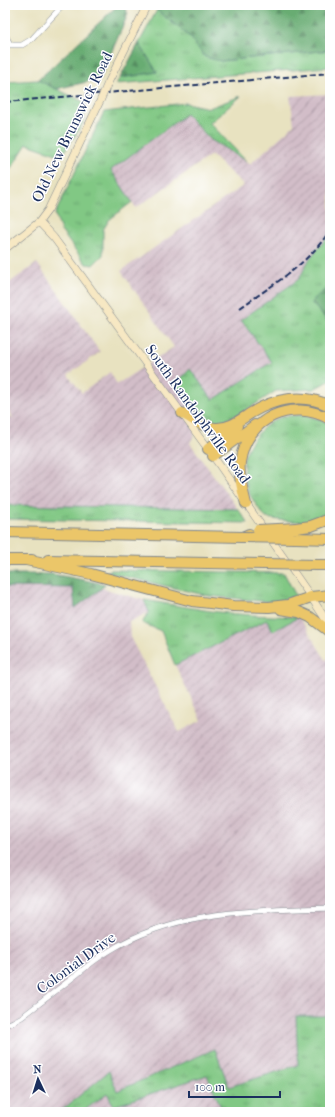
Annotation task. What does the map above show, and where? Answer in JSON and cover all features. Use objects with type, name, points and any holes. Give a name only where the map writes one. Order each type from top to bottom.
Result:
[{"type":"highway","points":[[182,413],[199,424],[210,427],[225,427],[240,421],[251,413],[269,404],[288,399],[304,398],[330,406]]},
{"type":"highway","points":[[211,452],[257,423],[284,411],[295,410],[316,412],[330,419]]},
{"type":"highway","points":[[246,504],[240,473],[242,454],[247,441],[265,419]]},
{"type":"highway","points":[[211,452],[238,425],[240,421]]},
{"type":"highway","points":[[296,533],[330,519]]},
{"type":"highway","points":[[5,532],[242,537],[296,533],[330,538]]},
{"type":"highway","points":[[5,560],[330,565]]},
{"type":"highway","points":[[26,560],[91,574],[192,601],[232,606],[269,607],[288,605],[312,597],[330,595]]},
{"type":"highway","points":[[269,607],[299,612],[310,617],[330,632]]},
{"type":"main road","name":"Old New Brunswick Road","points":[[5,249],[39,222],[51,204],[107,85],[147,5]]},
{"type":"main road","name":"South Randolphville Road","points":[[39,222],[54,238],[211,452],[312,597],[330,626]]},
{"type":"street","points":[[5,35],[8,44],[12,46],[22,45],[32,39],[63,5]]},
{"type":"street","name":"Colonial Drive","points":[[5,1025],[22,1017],[110,950],[133,938],[162,926],[196,917],[233,912],[330,908]]},
{"type":"shaded area","points":[[330,94],[330,234],[310,258],[299,279],[242,320],[272,362],[213,400],[190,443],[238,509],[5,505],[5,413],[15,420],[5,407],[5,303],[10,299],[5,292],[5,286],[37,263],[100,352],[68,375],[82,393],[110,372],[117,384],[174,347],[121,271],[244,185],[211,155],[136,208],[111,170],[186,114],[211,140],[250,164],[294,125],[290,96]]},
{"type":"shaded area","points":[[5,587],[73,588],[75,608],[102,588],[143,600],[149,612],[129,622],[130,637],[179,732],[202,720],[175,665],[267,620],[273,631],[299,617],[326,660],[330,658],[330,1016],[296,1017],[298,1065],[229,1087],[214,1049],[117,1091],[109,1071],[85,1110],[107,1093],[114,1105],[207,1075],[223,1112],[5,1112]]},
{"type":"green space","points":[[118,5],[124,5],[128,14],[100,79],[56,89],[38,80]]},
{"type":"green space","points":[[159,5],[330,5],[330,50],[221,61],[205,57],[190,37],[157,10]]},
{"type":"green space","points":[[157,10],[190,37],[205,57],[221,61],[330,50],[330,67],[116,84],[120,78],[157,72],[139,43]]},
{"type":"green space","points":[[139,43],[157,72],[120,78]]},
{"type":"green space","points":[[38,80],[86,103],[83,123],[62,156],[27,144],[9,171],[5,167],[5,82]]},
{"type":"green space","points":[[241,96],[210,123],[246,161],[211,140],[186,114],[111,170],[132,202],[109,220],[103,230],[103,255],[93,265],[86,264],[61,231],[55,214],[104,112],[186,103],[209,108]]},
{"type":"green space","points":[[330,234],[330,285],[311,302],[330,324],[330,380],[314,389],[276,391],[243,412],[222,422],[207,421],[175,385],[190,369],[213,400],[272,362],[241,320],[299,279],[310,258]]},
{"type":"green space","points":[[330,285],[330,324],[311,302]]},
{"type":"green space","points":[[304,415],[330,424],[330,513],[316,520],[299,522],[266,518],[253,500],[246,486],[244,459],[246,453],[249,446],[258,434],[276,419],[287,416]]},
{"type":"green space","points":[[5,505],[238,509],[248,523],[5,519]]},
{"type":"green space","points":[[111,570],[284,573],[296,596],[273,602],[209,596],[106,572]]},
{"type":"green space","points":[[5,574],[52,574],[105,584],[102,588],[75,608],[73,588],[5,587]]},
{"type":"green space","points":[[144,600],[228,613],[299,617],[273,631],[267,620],[175,665],[161,631],[142,623],[149,612]]},
{"type":"green space","points":[[296,1016],[330,1016],[330,1112],[223,1112],[207,1075],[114,1106],[107,1093],[85,1110],[61,1111],[109,1071],[117,1091],[215,1049],[229,1087],[298,1065]]},
{"type":"railway","points":[[5,102],[330,73]]},
{"type":"railway","points":[[240,308],[301,264],[312,253],[330,230]]}]
